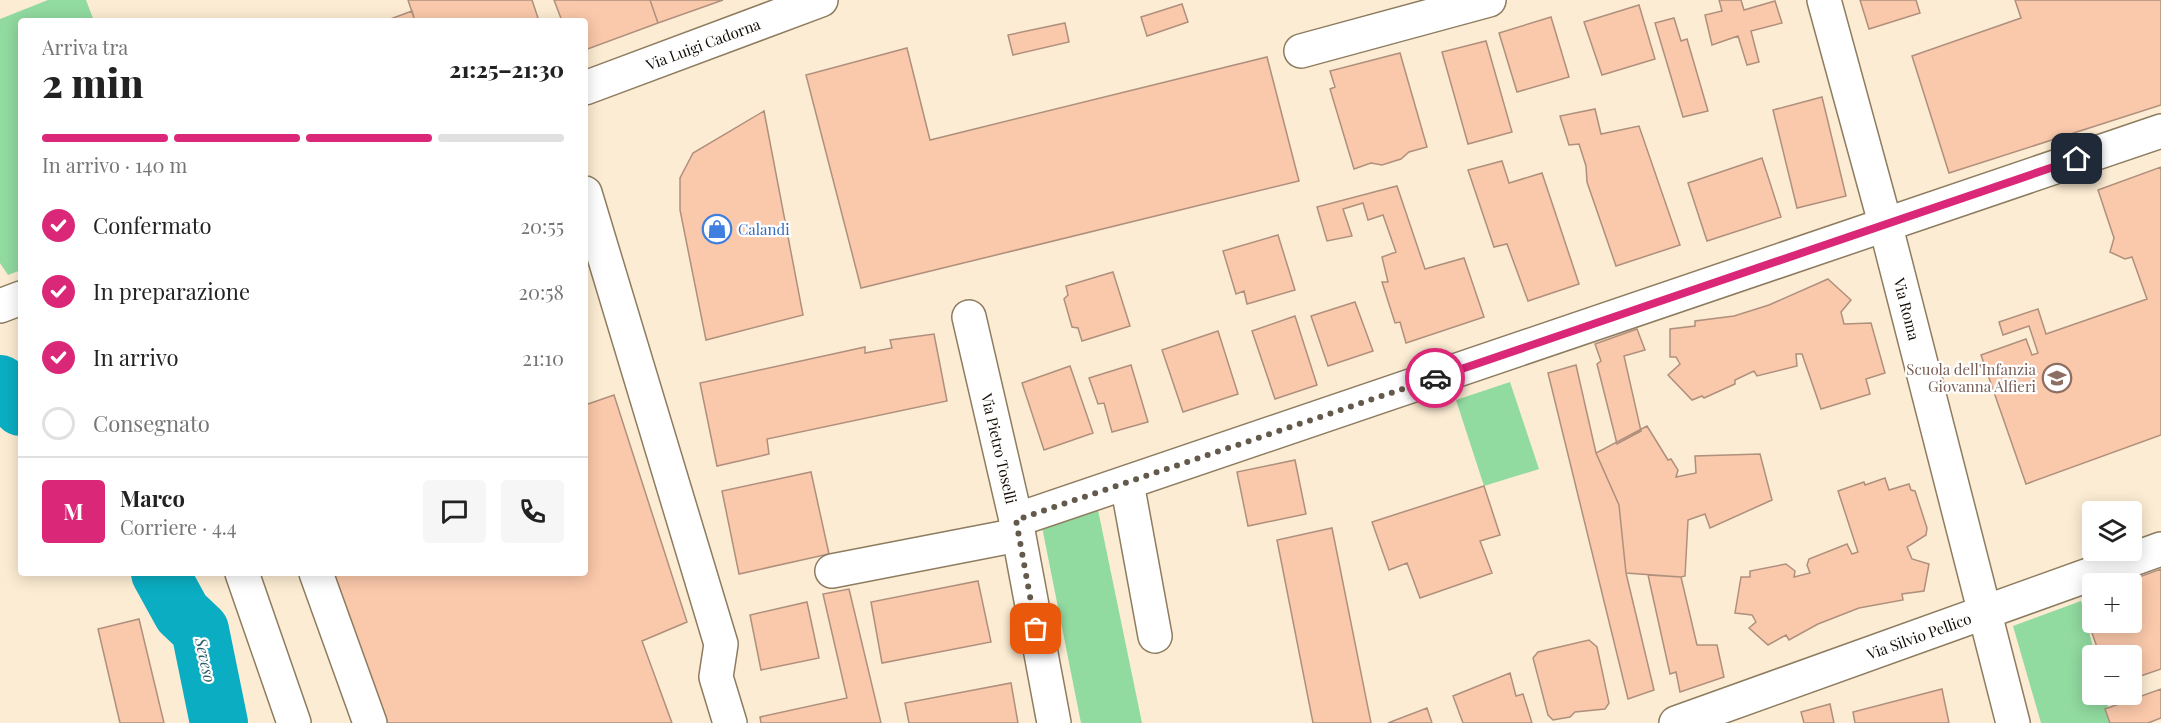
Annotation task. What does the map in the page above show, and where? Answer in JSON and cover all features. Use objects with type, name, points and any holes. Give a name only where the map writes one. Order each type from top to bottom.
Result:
[{"type":"street","name":"Via Luigi Cadorna","points":[[588,87],[821,0]]},
{"type":"street","points":[[1301,51],[1489,0]]},
{"type":"street","name":"Via Roma","points":[[1824,0],[1885,223],[2013,723]]},
{"type":"street","points":[[832,571],[1017,527],[1126,483],[2161,131]]},
{"type":"street","points":[[588,204],[721,644],[716,677],[730,723]]},
{"type":"street","points":[[0,306],[18,299]]},
{"type":"street","name":"Via Pietro Toselli","points":[[969,317],[1017,527],[1054,723]]},
{"type":"street","points":[[1126,483],[1155,636]]},
{"type":"street","name":"Via Silvio Pellico","points":[[1676,723],[2161,549]]},
{"type":"street","points":[[243,576],[294,723]]},
{"type":"street","points":[[317,576],[370,723]]},
{"type":"green space","points":[[48,0],[86,0],[93,18],[18,18],[18,271],[8,275],[0,263],[0,19]]},
{"type":"green space","points":[[1510,382],[1539,469],[1484,486],[1456,400]]},
{"type":"green space","points":[[1097,505],[1142,723],[1081,723],[1041,522]]},
{"type":"green space","points":[[2081,601],[2082,633],[2089,633],[2092,645],[2082,645],[2082,705],[2108,705],[2112,723],[2041,723],[2013,626]]},
{"type":"building","points":[[408,0],[532,0],[538,18],[414,18]]},
{"type":"building","points":[[554,0],[650,0],[658,23],[588,49],[588,18],[561,18]]},
{"type":"building","points":[[650,0],[723,0],[658,23]]},
{"type":"building","points":[[1719,0],[1741,0],[1744,10],[1775,1],[1782,23],[1751,31],[1759,62],[1747,65],[1738,36],[1712,45],[1705,15],[1722,11]]},
{"type":"building","points":[[1860,0],[1916,0],[1920,13],[1869,29]]},
{"type":"building","points":[[2015,0],[2161,0],[2161,105],[1949,173],[1912,56],[2021,18]]},
{"type":"building","points":[[1182,4],[1188,22],[1147,36],[1141,17]]},
{"type":"building","points":[[1639,5],[1655,59],[1602,75],[1584,22]]},
{"type":"building","points":[[412,11],[414,18],[393,18]]},
{"type":"building","points":[[1551,17],[1569,77],[1517,92],[1499,33]]},
{"type":"building","points":[[1674,18],[1681,41],[1687,39],[1708,111],[1683,117],[1655,23]]},
{"type":"building","points":[[1065,23],[1069,42],[1013,55],[1008,35]]},
{"type":"building","points":[[1486,41],[1512,132],[1468,144],[1442,52]]},
{"type":"building","points":[[907,48],[930,140],[1267,57],[1299,181],[861,288],[806,75]]},
{"type":"building","points":[[1400,53],[1427,147],[1409,152],[1401,159],[1382,165],[1371,163],[1354,169],[1330,89],[1335,87],[1330,71]]},
{"type":"building","points":[[1822,97],[1846,196],[1797,208],[1773,110]]},
{"type":"building","points":[[1595,109],[1601,134],[1639,126],[1680,245],[1616,266],[1587,182],[1586,166],[1579,144],[1569,145],[1560,116]]},
{"type":"building","points":[[764,111],[803,315],[706,340],[680,210],[680,178],[693,153]]},
{"type":"building","points":[[1762,158],[1781,217],[1707,241],[1688,183]]},
{"type":"building","points":[[1502,161],[1509,183],[1542,173],[1579,284],[1528,301],[1507,244],[1494,247],[1468,170]]},
{"type":"building","points":[[2161,167],[2161,435],[2026,484],[1981,355],[2026,339],[2032,355],[2038,353],[2029,326],[2003,335],[1999,322],[2038,309],[2046,334],[2147,299],[2132,257],[2125,259],[2110,252],[2114,238],[2098,190]]},
{"type":"building","points":[[1397,186],[1425,269],[1464,258],[1484,317],[1406,343],[1400,322],[1395,323],[1382,282],[1388,282],[1382,257],[1396,252],[1383,215],[1368,220],[1363,203],[1343,209],[1352,236],[1327,241],[1317,207]]},
{"type":"building","points":[[1278,235],[1295,290],[1247,304],[1244,291],[1236,294],[1223,251]]},
{"type":"building","points":[[1113,272],[1130,326],[1082,341],[1078,328],[1072,327],[1064,299],[1068,295],[1066,286]]},
{"type":"building","points":[[1828,279],[1851,300],[1841,312],[1844,324],[1871,323],[1885,373],[1866,379],[1870,394],[1821,409],[1802,354],[1796,354],[1797,366],[1757,376],[1754,371],[1735,380],[1735,384],[1704,398],[1702,396],[1692,400],[1668,375],[1680,364],[1676,357],[1670,357],[1670,329],[1695,326],[1695,321],[1734,316],[1769,305]]},
{"type":"building","points":[[1355,302],[1373,351],[1328,366],[1311,316]]},
{"type":"building","points":[[1295,316],[1317,385],[1275,399],[1252,331]]},
{"type":"building","points":[[1637,329],[1645,350],[1624,356],[1641,431],[1617,444],[1597,364],[1601,361],[1595,344]]},
{"type":"building","points":[[1218,331],[1238,394],[1183,412],[1162,350]]},
{"type":"building","points":[[934,334],[947,401],[767,439],[769,454],[717,466],[700,383],[865,347],[865,353],[892,348],[890,340]]},
{"type":"building","points":[[1131,365],[1148,422],[1112,432],[1104,403],[1098,404],[1089,378]]},
{"type":"building","points":[[1576,365],[1596,453],[1619,505],[1626,573],[1654,690],[1628,699],[1548,373]]},
{"type":"building","points":[[1070,366],[1093,433],[1044,450],[1022,383]]},
{"type":"building","points":[[614,395],[687,622],[642,641],[672,723],[385,723],[332,576],[588,576],[588,404]]},
{"type":"building","points":[[1647,426],[1668,460],[1671,459],[1678,470],[1676,477],[1696,473],[1695,456],[1760,454],[1772,500],[1710,528],[1705,514],[1688,520],[1685,576],[1681,577],[1626,573],[1619,505],[1596,453]]},
{"type":"building","points":[[1295,460],[1306,514],[1248,526],[1237,472]]},
{"type":"building","points":[[811,472],[829,554],[739,574],[722,491]]},
{"type":"building","points":[[1885,478],[1889,490],[1909,484],[1911,490],[1915,491],[1927,528],[1926,535],[1907,547],[1912,559],[1929,564],[1924,591],[1902,594],[1903,600],[1859,608],[1818,624],[1789,640],[1786,635],[1768,645],[1749,628],[1756,622],[1752,615],[1735,613],[1741,577],[1750,577],[1750,571],[1786,564],[1795,571],[1794,577],[1810,573],[1807,565],[1809,559],[1847,544],[1852,554],[1858,552],[1838,491]]},
{"type":"building","points":[[1484,486],[1500,535],[1480,541],[1492,573],[1420,598],[1407,563],[1389,570],[1372,522]]},
{"type":"building","points":[[1332,528],[1371,723],[1313,723],[1277,540]]},
{"type":"building","points":[[2161,569],[2161,669],[2142,676],[2142,645],[2096,645],[2092,633],[2142,633],[2142,576]]},
{"type":"building","points":[[1648,575],[1681,577],[1697,645],[1717,645],[1724,677],[1680,692],[1676,672],[1670,674]]},
{"type":"building","points":[[978,581],[991,642],[882,663],[871,602]]},
{"type":"building","points":[[849,589],[881,723],[761,723],[760,717],[847,698],[823,594]]},
{"type":"building","points":[[807,602],[819,658],[761,670],[750,615]]},
{"type":"building","points":[[139,619],[164,723],[120,723],[98,629]]},
{"type":"building","points":[[1589,640],[1597,647],[1609,703],[1605,709],[1575,712],[1570,717],[1553,720],[1548,715],[1533,658],[1538,652]]},
{"type":"building","points":[[1510,673],[1516,696],[1523,694],[1532,723],[1463,723],[1453,696]]},
{"type":"building","points":[[1011,683],[1018,723],[909,723],[905,703]]},
{"type":"building","points":[[1942,689],[1949,723],[1855,723],[1853,712]]},
{"type":"building","points":[[2161,689],[2161,718],[2148,723],[2110,723],[2105,709],[2116,705],[2142,705],[2142,696]]},
{"type":"building","points":[[1830,704],[1834,723],[1804,723],[1801,712]]},
{"type":"building","points":[[1427,708],[1432,723],[1388,723]]},
{"type":"waterway","name":"Seveso","points":[[0,384],[18,404]]},
{"type":"waterway","name":"Seveso","points":[[162,576],[182,613],[200,630],[219,723]]},
{"type":"way so far","points":[[1036,629],[1016,520],[1435,378]]},
{"type":"place","name":"Calandi","points":[[717,229]]},
{"type":"place","name":"Scuola dell'Infanzia Giovanna Alfieri","points":[[2057,378]]},
{"type":"route","points":[[1435,378],[2077,159]]}]
